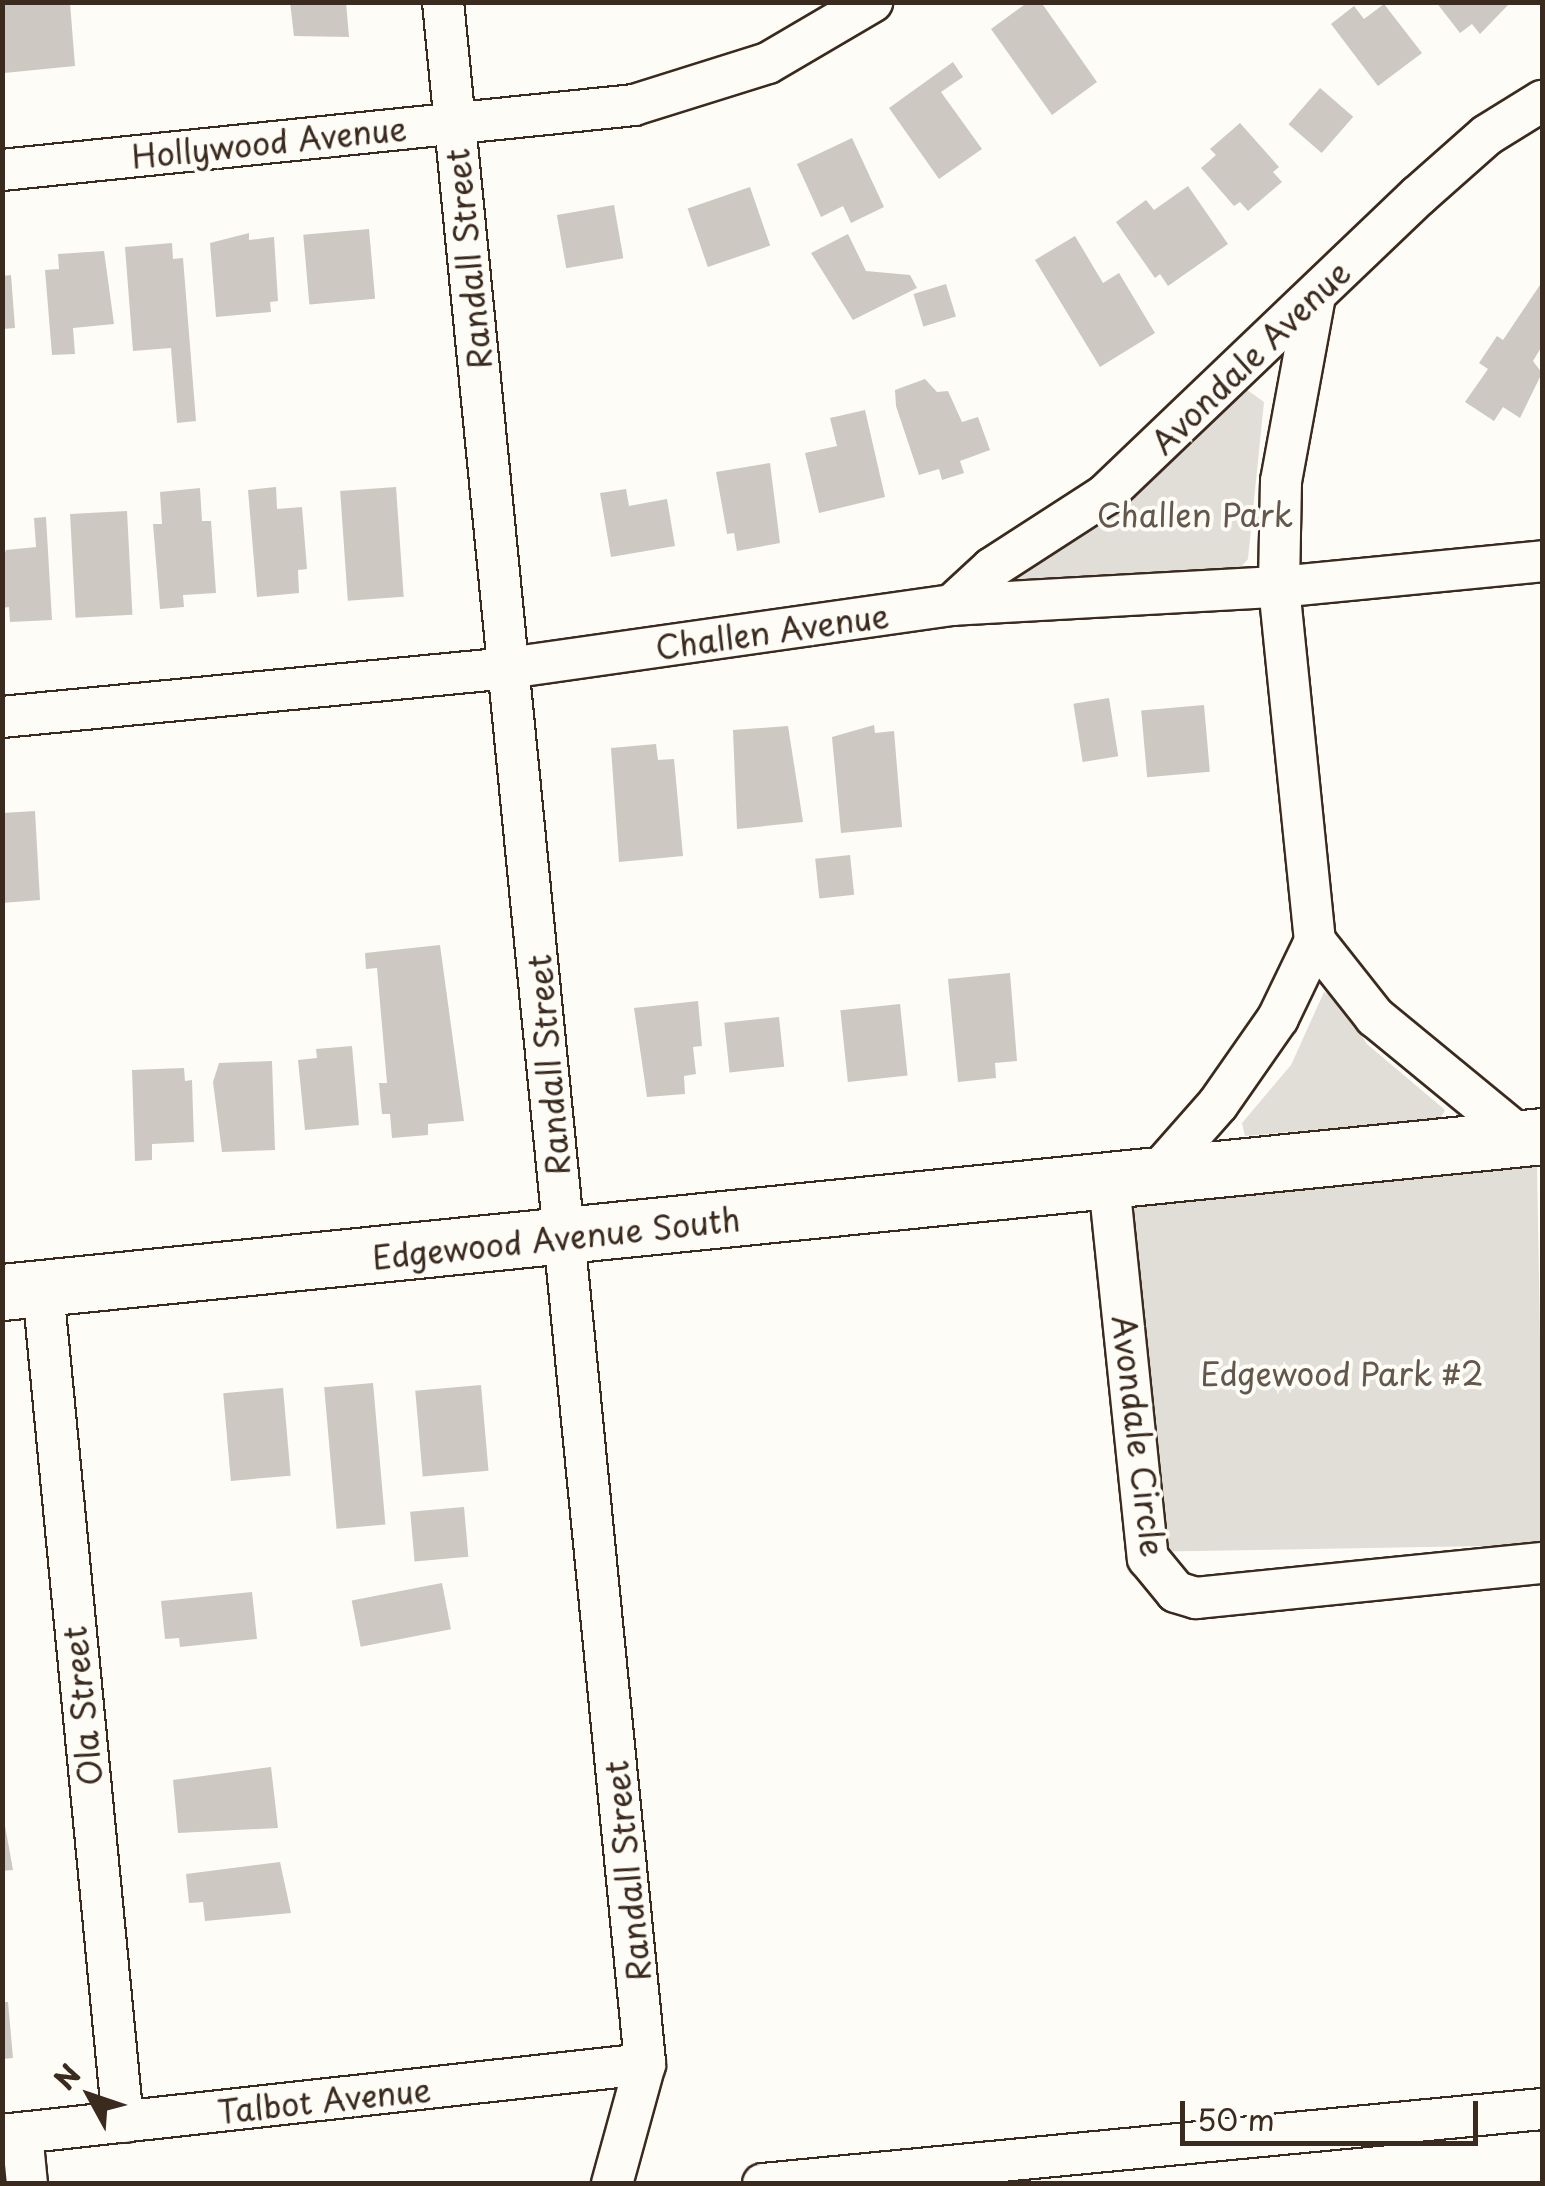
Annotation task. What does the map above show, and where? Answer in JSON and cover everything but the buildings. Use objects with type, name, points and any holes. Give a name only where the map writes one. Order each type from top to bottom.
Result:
[{"type":"main road","points":[[1130,1181],[1532,1137]]},
{"type":"main road","name":"Edgewood Avenue South","points":[[23,1291],[1130,1181]]},
{"type":"street","name":"Randall Street","points":[[442,2],[646,2064],[612,2184]]},
{"type":"street","name":"Hollywood Avenue","points":[[2,170],[634,105],[768,64],[872,2]]},
{"type":"street","name":"Avondale Avenue","points":[[952,605],[992,568],[1105,495],[1474,147],[1542,101]]},
{"type":"street","points":[[1130,1181],[1218,1104],[1278,1018],[1315,941],[1278,587],[1280,481],[1315,296]]},
{"type":"street","name":"Challen Avenue","points":[[2,718],[509,668],[952,605],[1278,587],[1542,561]]},
{"type":"street","points":[[1315,941],[1375,1017],[1532,1137]]},
{"type":"street","name":"Avondale Circle","points":[[1130,1181],[1148,1558],[1166,1584],[1196,1598],[1542,1563]]},
{"type":"street","name":"Ola Street","points":[[23,1291],[122,2122]]},
{"type":"street","name":"Talbot Avenue","points":[[12,2134],[646,2064]]},
{"type":"street","points":[[763,2184],[1542,2109]]},
{"type":"street","points":[[12,2134],[27,2184]]},
{"type":"green space","name":"Challen Park","points":[[1243,387],[1264,402],[1248,559],[1241,567],[1006,586],[1195,441]]},
{"type":"green space","points":[[1324,992],[1336,997],[1367,1044],[1445,1110],[1440,1119],[1245,1136],[1242,1123],[1291,1065]]},
{"type":"green space","name":"Edgewood Park #2","points":[[1537,1166],[1542,1545],[1137,1552],[1130,1173]]}]
